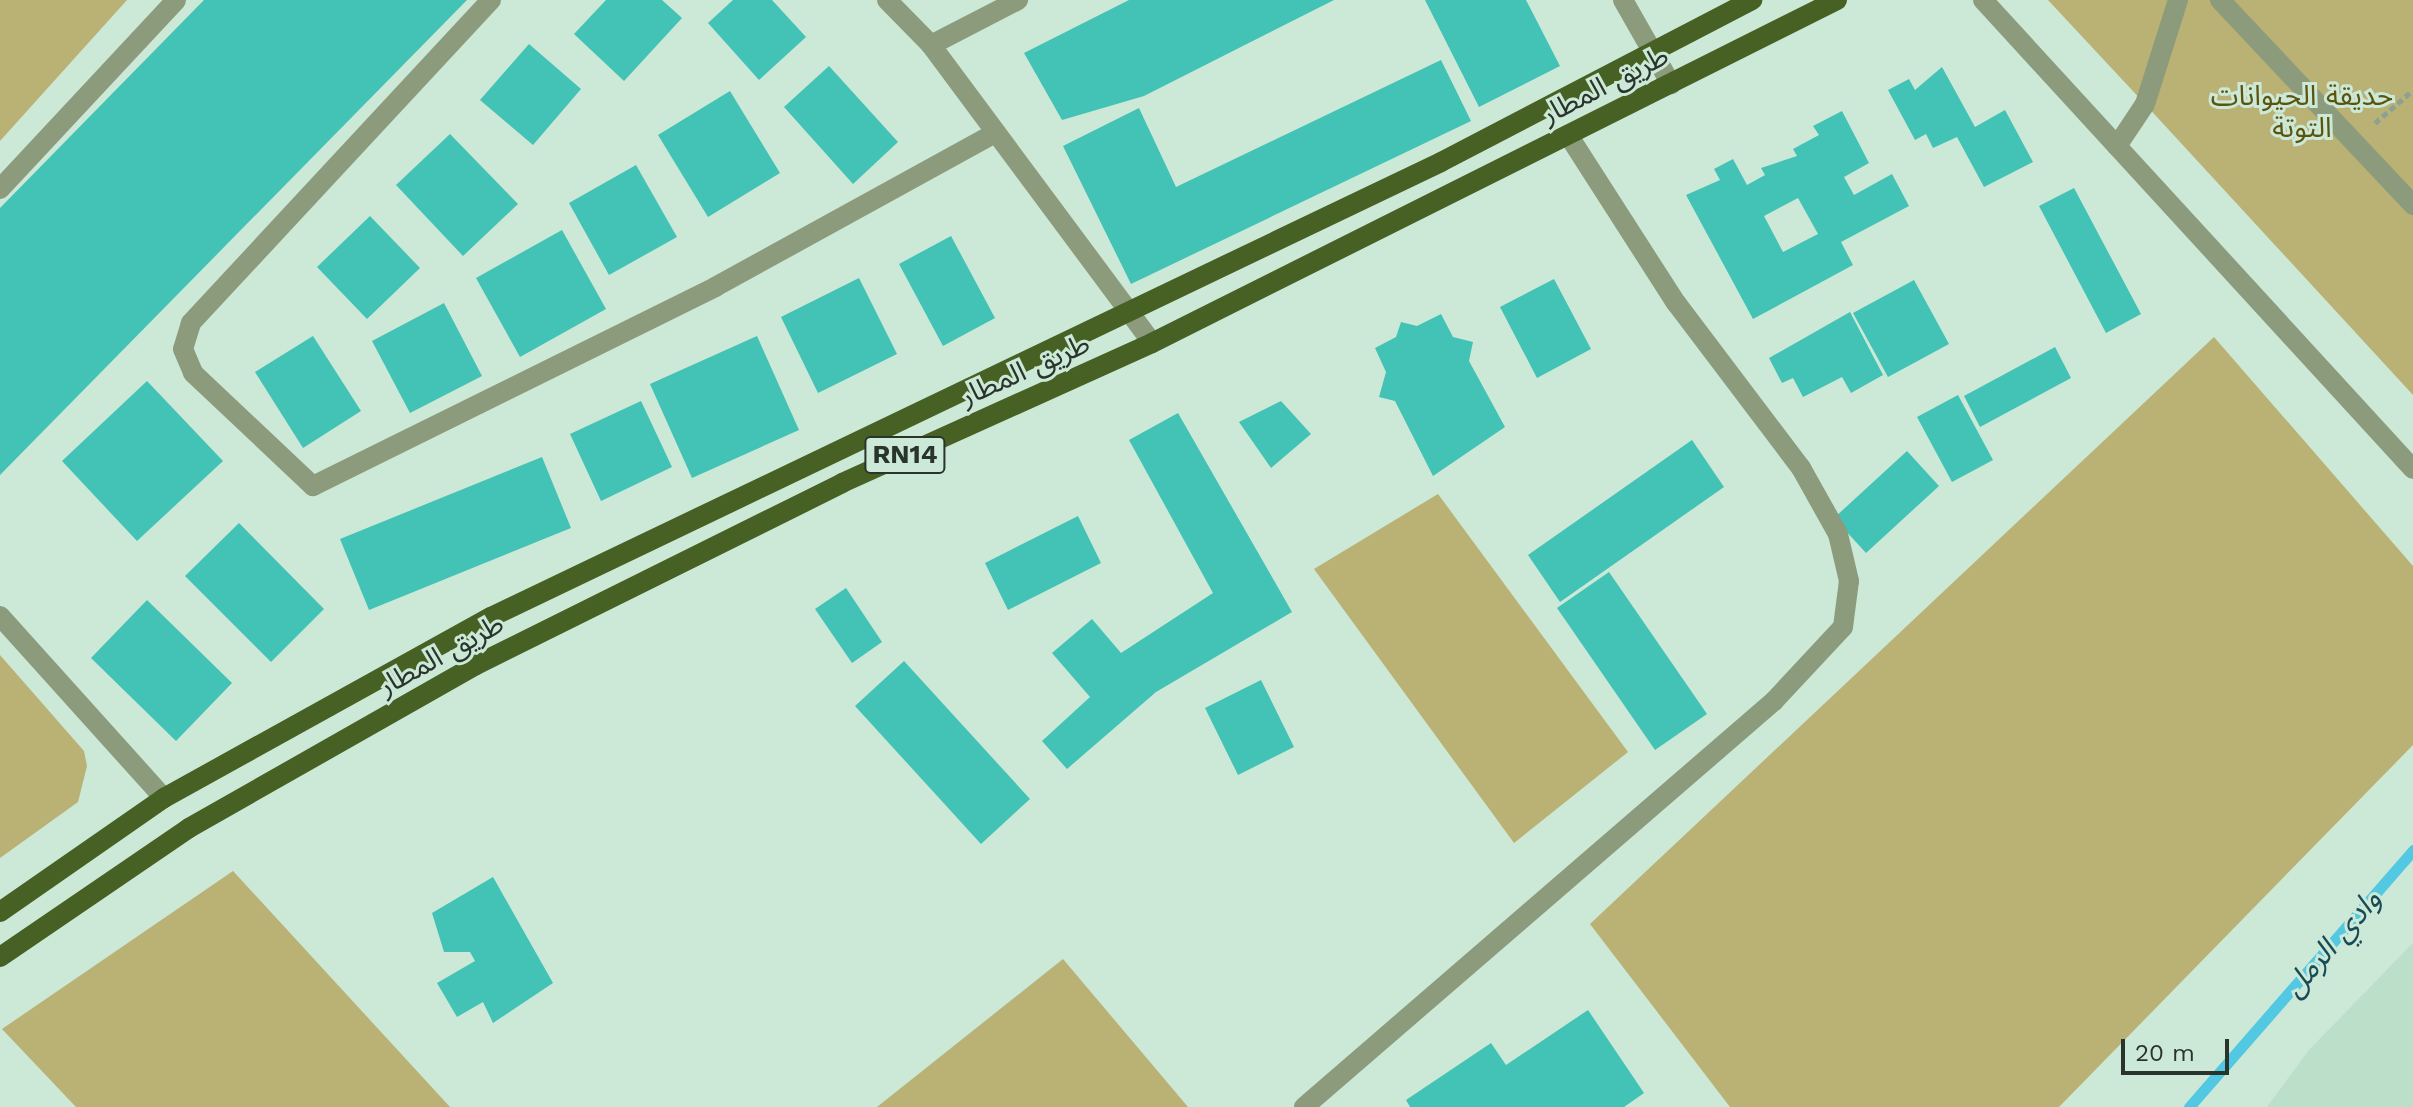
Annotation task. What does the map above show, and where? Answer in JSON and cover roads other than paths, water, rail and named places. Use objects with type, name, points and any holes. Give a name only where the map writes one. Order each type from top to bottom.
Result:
[{"type":"main road","name":"طريق المطار","points":[[0,912],[164,798],[491,617],[1130,313],[1752,0]]},
{"type":"main road","name":"طريق المطار","points":[[0,957],[189,828],[476,665],[842,483],[1152,343],[1837,0]]},
{"type":"street","points":[[0,189],[176,0]]},
{"type":"street","points":[[491,0],[191,323],[183,349],[193,373],[313,486],[715,287],[992,135]]},
{"type":"street","points":[[887,0],[931,45],[992,135],[1152,343]]},
{"type":"street","points":[[931,45],[1018,0]]},
{"type":"street","points":[[1623,0],[1671,84]]},
{"type":"street","points":[[1983,0],[2413,469]]},
{"type":"street","points":[[2117,146],[2145,104],[2178,0]]},
{"type":"street","points":[[2220,0],[2413,205]]},
{"type":"street","points":[[1304,1107],[1774,701],[1843,627],[1849,581],[1838,534],[1801,468],[1676,303],[1568,135]]},
{"type":"street","points":[[0,616],[164,798]]},
{"type":"waterway","name":"وادي الرمل","points":[[2189,1107],[2413,850]]},
{"type":"park label","name":"حديقة الحيوانات التوتة","points":[[2302,112]]}]
